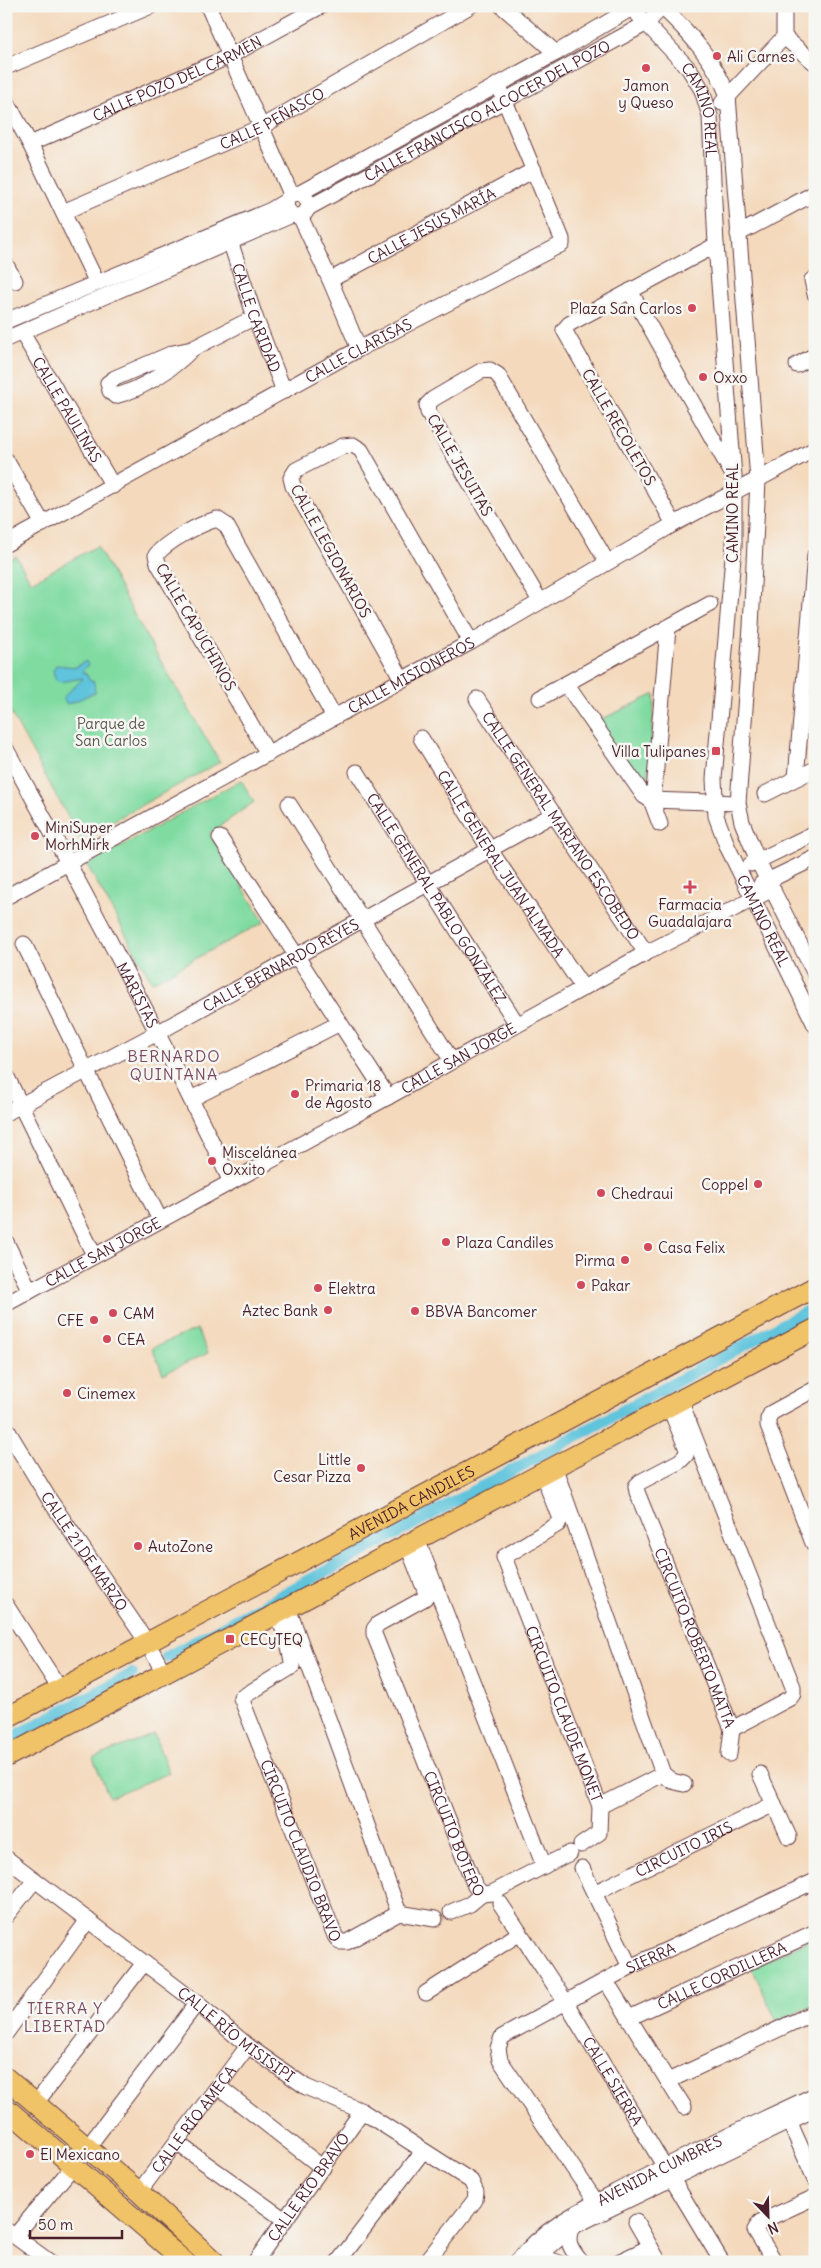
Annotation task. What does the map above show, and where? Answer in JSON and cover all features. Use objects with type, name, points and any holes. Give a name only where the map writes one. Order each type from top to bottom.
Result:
[{"type":"main road","name":"AVENIDA CANDILES","points":[[6,1718],[60,1689],[150,1647],[815,1287]]},
{"type":"main road","points":[[6,1757],[162,1670],[282,1611],[815,1329]]},
{"type":"main road","points":[[6,2078],[139,2192],[215,2262]]},
{"type":"main road","points":[[6,2108],[185,2262]]},
{"type":"street","points":[[6,67],[151,6]]},
{"type":"street","points":[[208,6],[292,196]]},
{"type":"street","name":"CALLE POZO DEL CARMEN","points":[[30,144],[230,56],[321,6]]},
{"type":"street","name":"CALLE PEÑASCO","points":[[63,212],[261,127],[470,6]]},
{"type":"street","points":[[502,6],[556,53]]},
{"type":"street","points":[[710,116],[784,37],[784,6]]},
{"type":"street","name":"CALLE FRANCISCO ALCOCER DEL POZO","points":[[6,321],[271,210],[292,196],[556,53],[632,7]]},
{"type":"street","name":"CAMINO REAL","points":[[632,7],[689,69],[702,90],[710,116],[716,245],[734,477],[734,545],[714,797],[719,826],[739,871],[815,1025]]},
{"type":"street","name":"CALLE FRANCISCO ALCOCER DEL POZO","points":[[6,340],[300,213],[646,23],[662,7]]},
{"type":"street","name":"CAMINO REAL","points":[[662,7],[708,56],[721,77],[728,96],[758,480],[752,618],[738,798],[742,822],[758,861],[815,974]]},
{"type":"street","points":[[784,37],[815,63]]},
{"type":"street","name":"CALLE CLARISAS","points":[[6,544],[358,349],[562,244],[562,239],[498,84]]},
{"type":"street","points":[[6,100],[30,144],[97,283]]},
{"type":"street","name":"CALLE JESÚS MARÍA","points":[[330,280],[534,170]]},
{"type":"street","points":[[738,234],[815,193]]},
{"type":"street","points":[[292,196],[286,208],[300,213],[358,349]]},
{"type":"street","points":[[292,196],[308,200],[300,213]]},
{"type":"street","name":"CALLE CARIDAD","points":[[231,244],[255,317],[284,391]]},
{"type":"street","points":[[716,245],[630,291],[734,477]]},
{"type":"street","points":[[6,265],[15,281]]},
{"type":"street","points":[[815,278],[812,280],[815,294]]},
{"type":"street","name":"CALLE RECOLETOS","points":[[630,291],[569,324],[564,330],[674,524]]},
{"type":"street","points":[[192,349],[182,360],[125,393],[116,396],[110,391],[108,383],[115,378],[173,353],[192,349],[255,317]]},
{"type":"street","name":"CALLE PAULINAS","points":[[22,333],[113,486]]},
{"type":"street","points":[[796,365],[815,355]]},
{"type":"street","name":"CALLE JESUITAS","points":[[540,601],[428,412],[427,405],[433,398],[481,372],[490,370],[498,375],[607,562]]},
{"type":"street","name":"CALLE LEGIONARIOS","points":[[402,680],[293,486],[291,478],[296,470],[343,446],[353,445],[361,450],[471,642]]},
{"type":"street","name":"CALLE MISIONEROS","points":[[9,890],[69,862],[268,754],[471,642],[674,524],[815,449]]},
{"type":"street","points":[[6,460],[43,524]]},
{"type":"street","name":"CALLE CAPUCHINOS","points":[[268,754],[158,563],[156,555],[162,548],[177,539],[208,522],[218,519],[226,525],[334,717]]},
{"type":"street","points":[[796,778],[815,555]]},
{"type":"street","points":[[540,698],[710,604]]},
{"type":"street","points":[[660,824],[653,795],[668,628]]},
{"type":"street","points":[[566,684],[639,790],[653,795],[738,798]]},
{"type":"street","name":"CALLE GENERAL MARIANO ESCOBEDO","points":[[477,699],[646,953]]},
{"type":"street","name":"CALLE GENERAL JUAN ALMADA","points":[[421,738],[490,850],[582,988]]},
{"type":"street","name":"MARISTAS","points":[[6,749],[69,862],[191,1099],[231,1182]]},
{"type":"street","points":[[765,794],[815,768]]},
{"type":"street","name":"CALLE GENERAL PABLO GONZÁLEZ","points":[[357,772],[517,1024]]},
{"type":"street","points":[[288,804],[452,1061]]},
{"type":"street","name":"CALLE BERNARDO REYES","points":[[6,1113],[157,1033],[297,954],[429,884],[554,814]]},
{"type":"street","points":[[739,871],[815,833]]},
{"type":"street","points":[[220,838],[297,954],[388,1098]]},
{"type":"street","name":"CALLE SAN JORGE","points":[[6,1304],[388,1098],[517,1024],[771,885],[815,858]]},
{"type":"street","points":[[24,944],[160,1220]]},
{"type":"street","points":[[191,1099],[340,1023]]},
{"type":"street","points":[[6,1075],[94,1255]]},
{"type":"street","points":[[6,1242],[30,1291]]},
{"type":"street","points":[[813,1543],[810,1518],[768,1425],[768,1419],[771,1413],[815,1389]]},
{"type":"street","name":"CIRCUITO ROBERTO MATTA","points":[[674,1403],[793,1687],[793,1694],[790,1698],[732,1728],[637,1492],[636,1486],[640,1482],[680,1461],[686,1455],[674,1403]]},
{"type":"street","name":"CALLE 21 DE MARZO","points":[[6,1428],[49,1499],[150,1647],[162,1670]]},
{"type":"street","points":[[548,1470],[663,1774],[672,1781],[684,1784]]},
{"type":"street","name":"CIRCUITO CLAUDE MONET","points":[[548,1470],[560,1519],[558,1524],[504,1556],[600,1806],[663,1774]]},
{"type":"street","points":[[412,1542],[544,1866]]},
{"type":"street","name":"CIRCUITO BOTERO","points":[[412,1542],[426,1593],[425,1598],[378,1624],[374,1629],[374,1634],[475,1886],[482,1894],[492,1893],[575,1849],[599,1832],[600,1806]]},
{"type":"street","points":[[6,1605],[60,1689]]},
{"type":"street","points":[[282,1611],[399,1913],[435,1918]]},
{"type":"street","name":"CIRCUITO CLAUDIO BRAVO","points":[[282,1611],[293,1666],[241,1698],[335,1936],[340,1942],[347,1942],[399,1913]]},
{"type":"street","points":[[729,1754],[732,1728]]},
{"type":"street","points":[[760,1774],[789,1837]]},
{"type":"street","name":"CIRCUITO IRIS","points":[[594,1893],[774,1804]]},
{"type":"street","name":"CALLE RÍO MISISIPI","points":[[6,1858],[197,2003],[248,2046],[306,2088],[362,2111],[471,2181],[476,2192],[475,2200],[426,2262]]},
{"type":"street","points":[[582,1868],[630,1967]]},
{"type":"street","points":[[6,1916],[35,1880]]},
{"type":"street","name":"SIERRA","points":[[601,2206],[500,2060],[498,2048],[502,2037],[630,1967],[815,1881]]},
{"type":"street","points":[[451,1912],[470,1904],[482,1894]]},
{"type":"street","name":"CALLE SIERRA","points":[[500,1903],[565,2001],[722,2262]]},
{"type":"street","points":[[6,2033],[88,1920]]},
{"type":"street","name":"CALLE CORDILLERA","points":[[629,2018],[815,1932]]},
{"type":"street","points":[[426,1994],[520,1934]]},
{"type":"street","points":[[36,2103],[144,1963]]},
{"type":"street","points":[[611,1989],[684,2107]]},
{"type":"street","points":[[86,2148],[197,2003]]},
{"type":"street","points":[[668,2081],[815,2012]]},
{"type":"street","name":"CALLE RÍO AMECA","points":[[139,2192],[248,2046]]},
{"type":"street","points":[[218,2088],[323,2168]]},
{"type":"street","name":"AVENIDA CUMBRES","points":[[517,2262],[538,2238],[561,2221],[601,2206],[815,2095]]},
{"type":"street","name":"AVENIDA CUMBRES","points":[[667,2172],[815,2109]]},
{"type":"street","name":"CALLE RÍO BRAVO","points":[[255,2262],[362,2111]]},
{"type":"street","points":[[789,2121],[815,2179]]},
{"type":"street","points":[[177,2143],[285,2220]]},
{"type":"street","points":[[338,2262],[423,2151]]},
{"type":"street","points":[[50,2262],[11,2233],[74,2165]]},
{"type":"street","points":[[775,2262],[755,2230],[760,2222],[815,2197]]},
{"type":"street","name":"AVENIDA CUMBRES","points":[[533,2260],[572,2227],[601,2206]]},
{"type":"street","points":[[636,2222],[659,2262]]},
{"type":"street","points":[[572,2227],[568,2236],[569,2247],[581,2262]]},
{"type":"street","points":[[533,2260],[544,2258],[556,2261],[569,2247]]},
{"type":"street","points":[[618,2262],[650,2248]]},
{"type":"green space","name":"Parque de San Carlos","points":[[97,546],[146,636],[220,762],[80,839],[6,704],[6,561],[16,556],[31,582]]},
{"type":"green space","points":[[655,694],[648,781],[639,786],[598,721]]},
{"type":"green space","points":[[241,780],[254,802],[210,833],[264,922],[152,982],[87,865]]},
{"type":"green space","points":[[197,1329],[208,1353],[163,1374],[152,1348]]},
{"type":"green space","points":[[154,1734],[169,1773],[109,1797],[93,1758]]},
{"type":"green space","points":[[815,1937],[815,2004],[777,2022],[752,1968]]},
{"type":"water","points":[[86,661],[88,665],[82,671],[89,680],[94,682],[95,693],[67,704],[63,698],[83,678],[61,682],[56,680],[53,671],[56,665],[76,667]]},
{"type":"waterway","points":[[167,1657],[815,1307]]},
{"type":"waterway","points":[[6,1741],[132,1674]]},
{"type":"place","name":"Ali Carnes","points":[[717,56]]},
{"type":"place","name":"Jamon y Queso","points":[[646,68]]},
{"type":"place","name":"Plaza San Carlos","points":[[692,308]]},
{"type":"place","name":"Oxxo","points":[[703,377]]},
{"type":"place","name":"Villa Tulipanes","points":[[716,751]]},
{"type":"place","name":"MiniSuper MorhMirk","points":[[35,836]]},
{"type":"place","name":"Farmacia Guadalajara","points":[[690,887]]},
{"type":"place","name":"Primaria 18 de Agosto","points":[[295,1094]]},
{"type":"place","name":"Miscelánea Oxxito","points":[[212,1161]]},
{"type":"place","name":"Coppel","points":[[758,1184]]},
{"type":"place","name":"Chedraui","points":[[601,1193]]},
{"type":"place","name":"Plaza Candiles","points":[[446,1242]]},
{"type":"place","name":"Casa Felix","points":[[648,1247]]},
{"type":"place","name":"Pirma","points":[[625,1260]]},
{"type":"place","name":"Pakar","points":[[581,1285]]},
{"type":"place","name":"Elektra","points":[[318,1288]]},
{"type":"place","name":"Aztec Bank","points":[[328,1310]]},
{"type":"place","name":"BBVA Bancomer","points":[[415,1311]]},
{"type":"place","name":"CAM","points":[[113,1313]]},
{"type":"place","name":"CFE","points":[[94,1320]]},
{"type":"place","name":"CEA","points":[[107,1339]]},
{"type":"place","name":"Cinemex","points":[[67,1393]]},
{"type":"place","name":"Little Cesar Pizza","points":[[361,1468]]},
{"type":"place","name":"AutoZone","points":[[138,1546]]},
{"type":"place","name":"CECyTEQ","points":[[230,1639]]},
{"type":"place","name":"El Mexicano","points":[[30,2154]]},
{"type":"district","name":"BERNARDO QUINTANA","points":[[174,1065]]},
{"type":"district","name":"TIERRA Y LIBERTAD","points":[[65,2017]]}]
